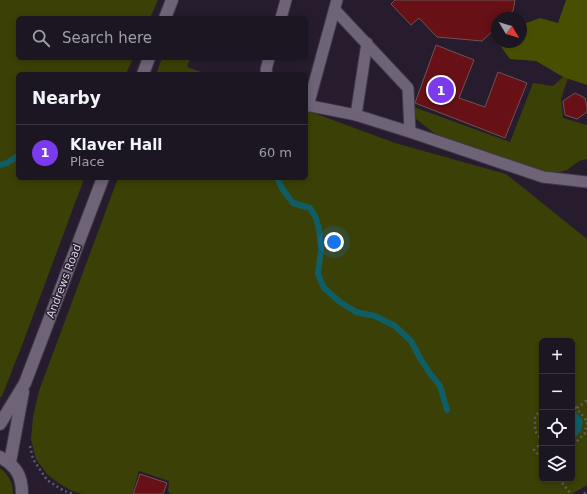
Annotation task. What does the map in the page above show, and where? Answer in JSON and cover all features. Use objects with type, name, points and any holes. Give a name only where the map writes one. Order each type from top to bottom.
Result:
[{"type":"street","points":[[166,16],[172,0]]},
{"type":"street","points":[[144,72],[149,60]]},
{"type":"street","name":"Andrews Road","points":[[5,459],[25,383],[102,180]]},
{"type":"street","name":"Andrews Road","points":[[0,424],[25,383]]},
{"type":"street","points":[[5,459],[16,469],[20,476],[22,494]]},
{"type":"lane","points":[[282,16],[286,0]]},
{"type":"lane","points":[[336,5],[408,89],[410,132]]},
{"type":"lane","points":[[308,102],[336,5]]},
{"type":"lane","points":[[356,115],[367,43]]},
{"type":"lane","points":[[266,72],[268,60]]},
{"type":"lane","points":[[308,105],[356,115],[543,177],[587,182]]},
{"type":"path","points":[[575,443],[585,433],[587,421],[577,408],[586,401],[587,402]]},
{"type":"path","points":[[539,413],[536,416],[534,431],[539,437]]},
{"type":"path","points":[[29,444],[33,459],[47,480],[64,491],[74,494]]},
{"type":"path","points":[[539,444],[534,450],[539,456]]},
{"type":"path","points":[[561,482],[571,494]]},
{"type":"path","points":[[584,494],[587,491]]},
{"type":"shaded area","points":[[0,0],[158,0],[151,16],[16,16],[16,60],[132,60],[127,72],[16,72],[16,180],[84,180],[24,340],[0,398]]},
{"type":"shaded area","points":[[161,60],[189,60],[187,67],[201,72],[157,72]]},
{"type":"shaded area","points":[[563,77],[568,78],[561,99],[563,118],[587,125],[587,159],[579,161],[567,170],[555,173],[533,169],[439,137],[411,115],[414,107],[510,142],[533,83],[553,86]]},
{"type":"shaded area","points":[[308,111],[395,143],[506,174],[587,239],[587,485],[572,494],[170,494],[168,491],[169,481],[139,471],[132,494],[82,494],[72,491],[57,482],[47,474],[36,459],[31,439],[33,417],[39,391],[117,180],[308,180]]},
{"type":"shaded area","points":[[575,411],[583,420],[581,431],[575,438]]},
{"type":"shaded area","points":[[0,468],[6,473],[10,480],[13,494],[0,494]]},
{"type":"green space","points":[[566,0],[587,0],[587,85],[563,77],[536,61],[510,59],[502,48],[527,48],[527,23],[540,18],[558,23]]},
{"type":"building","points":[[395,0],[515,0],[512,12],[491,12],[491,33],[482,41],[437,37],[419,18],[411,25],[391,4]]},
{"type":"building","points":[[436,45],[474,60],[459,98],[485,107],[498,72],[527,83],[505,138],[415,103]]},
{"type":"building","points":[[575,93],[585,98],[587,107],[587,112],[577,119],[565,115],[563,101]]},
{"type":"building","points":[[140,474],[167,483],[163,494],[133,494]]},
{"type":"waterway","points":[[0,165],[7,163],[16,157]]},
{"type":"waterway","points":[[278,180],[283,190],[293,203],[310,208],[316,218],[319,229],[321,249],[318,274],[324,288],[340,302],[356,312],[375,316],[395,326],[411,341],[429,372],[440,386],[447,410]]},
{"type":"place","name":"Klaver Hall","points":[[441,90]]}]
